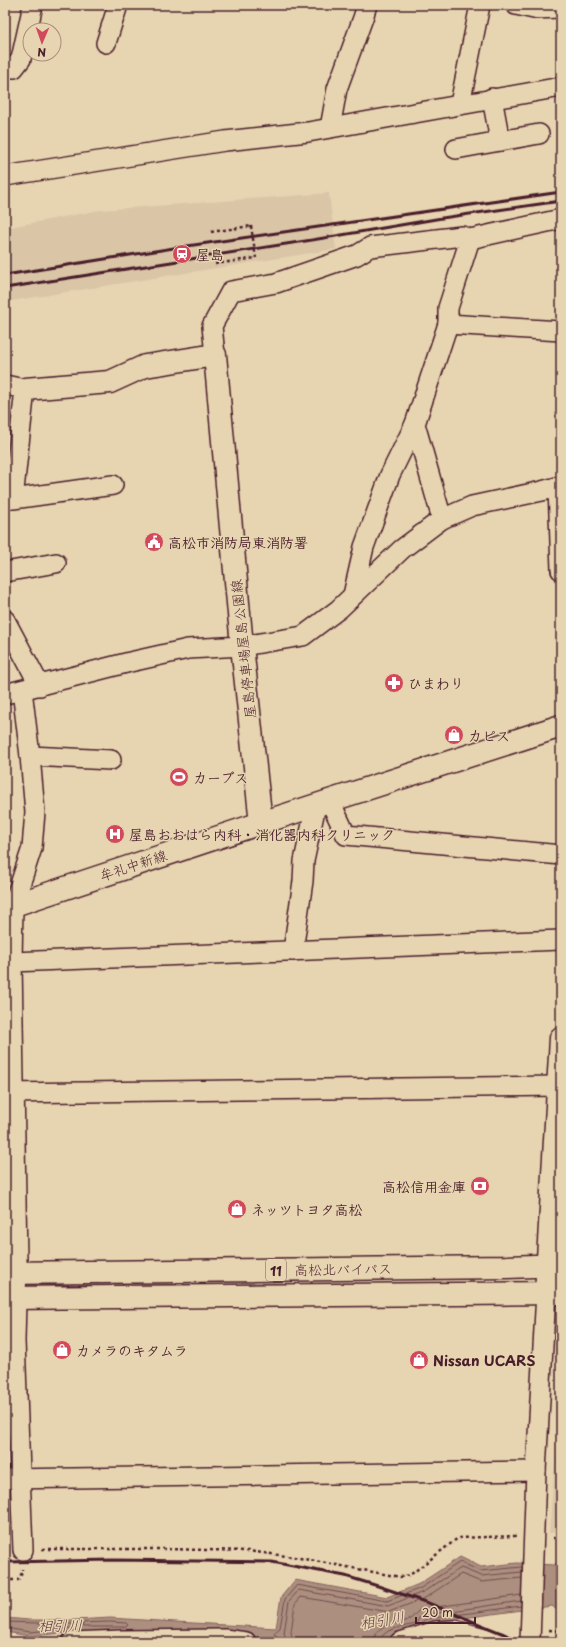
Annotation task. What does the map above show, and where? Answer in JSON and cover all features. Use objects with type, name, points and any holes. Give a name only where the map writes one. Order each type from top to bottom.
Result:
[{"type":"main road","points":[[15,387],[110,382],[146,366],[215,355]]},
{"type":"main road","name":"屋島停車場屋島公園線","points":[[215,355],[260,823]]},
{"type":"main road","points":[[260,823],[561,726]]},
{"type":"main road","name":"牟礼中新線","points":[[9,907],[260,823]]},
{"type":"main road","points":[[554,1293],[558,1086],[561,1038]]},
{"type":"main road","name":"高松北バイパス","points":[[11,1273],[507,1267],[554,1265]]},
{"type":"main road","name":"高松北バイパス","points":[[11,1298],[554,1293]]},
{"type":"street","points":[[5,67],[14,68],[21,59],[33,5]]},
{"type":"street","points":[[106,43],[118,5]]},
{"type":"street","points":[[330,128],[336,89],[364,18],[367,5]]},
{"type":"street","points":[[460,104],[480,5]]},
{"type":"street","points":[[518,5],[534,9],[561,8]]},
{"type":"street","points":[[5,176],[225,141],[308,132],[492,98],[561,87]]},
{"type":"street","points":[[492,98],[500,141]]},
{"type":"street","points":[[456,149],[539,134]]},
{"type":"street","points":[[215,355],[212,326],[231,290],[276,283],[357,255],[370,247],[462,236],[470,239],[561,219]]},
{"type":"street","points":[[353,595],[364,547],[390,475],[415,424],[448,324],[448,308],[470,239]]},
{"type":"street","points":[[448,324],[561,330]]},
{"type":"street","points":[[15,387],[10,488],[13,499],[113,485]]},
{"type":"street","points":[[415,424],[442,519]]},
{"type":"street","points":[[22,690],[130,662],[188,649],[242,646],[303,636],[339,609],[402,548],[442,519],[472,506],[560,486],[561,570]]},
{"type":"street","points":[[5,572],[56,563]]},
{"type":"street","points":[[5,620],[22,690],[35,812],[32,848],[9,907],[12,962],[10,1093],[11,1298],[15,1341],[13,1479],[23,1550]]},
{"type":"street","points":[[30,756],[111,760]]},
{"type":"street","points":[[323,803],[346,834],[561,855]]},
{"type":"street","points":[[293,951],[304,861],[323,803]]},
{"type":"street","points":[[12,962],[561,940]]},
{"type":"street","points":[[10,1093],[558,1086]]},
{"type":"street","points":[[530,1642],[536,1471],[554,1293]]},
{"type":"street","points":[[13,1479],[536,1471]]},
{"type":"street","points":[[400,1642],[436,1631],[456,1630],[499,1642]]},
{"type":"street","points":[[72,1642],[224,1639],[246,1642]]},
{"type":"path","points":[[211,232],[251,226],[256,258],[215,264]]},
{"type":"path","points":[[5,1580],[18,1580],[22,1573],[23,1550],[165,1549],[248,1551],[294,1557],[400,1577],[410,1575],[458,1538],[534,1536],[561,1538]]},
{"type":"shaded area","points":[[329,193],[336,249],[5,302],[5,228],[100,210]]},
{"type":"shaded area","points":[[561,1388],[561,1532],[549,1533]]},
{"type":"water","name":"相引川","points":[[561,1556],[561,1613],[552,1606],[426,1623],[424,1631],[382,1642],[295,1642],[250,1637],[127,1631],[77,1632],[30,1636],[5,1632],[5,1618],[29,1620],[75,1620],[110,1618],[276,1628],[281,1597],[295,1580],[387,1597],[419,1584],[460,1557],[481,1567],[517,1563],[555,1565]]},
{"type":"railway","points":[[5,275],[180,247],[561,192]]},
{"type":"railway","points":[[5,288],[442,218],[561,201]]},
{"type":"railway","points":[[5,1562],[113,1560],[272,1562],[345,1576],[378,1586],[428,1603],[523,1642]]},
{"type":"place","name":"屋島","points":[[182,254]]},
{"type":"place","name":"高松市消防局東消防署","points":[[154,542]]},
{"type":"place","name":"ひまわり","points":[[394,683]]},
{"type":"place","name":"カピス","points":[[454,735]]},
{"type":"place","name":"カーブス","points":[[179,777]]},
{"type":"place","name":"屋島おおはら内科・消化器内科クリニック","points":[[115,834]]},
{"type":"place","name":"高松信用金庫","points":[[480,1186]]},
{"type":"place","name":"ネッツトヨタ高松","points":[[237,1209]]},
{"type":"place","name":"カメラのキタムラ","points":[[62,1350]]},
{"type":"place","name":"Nissan UCARS","points":[[419,1360]]}]
